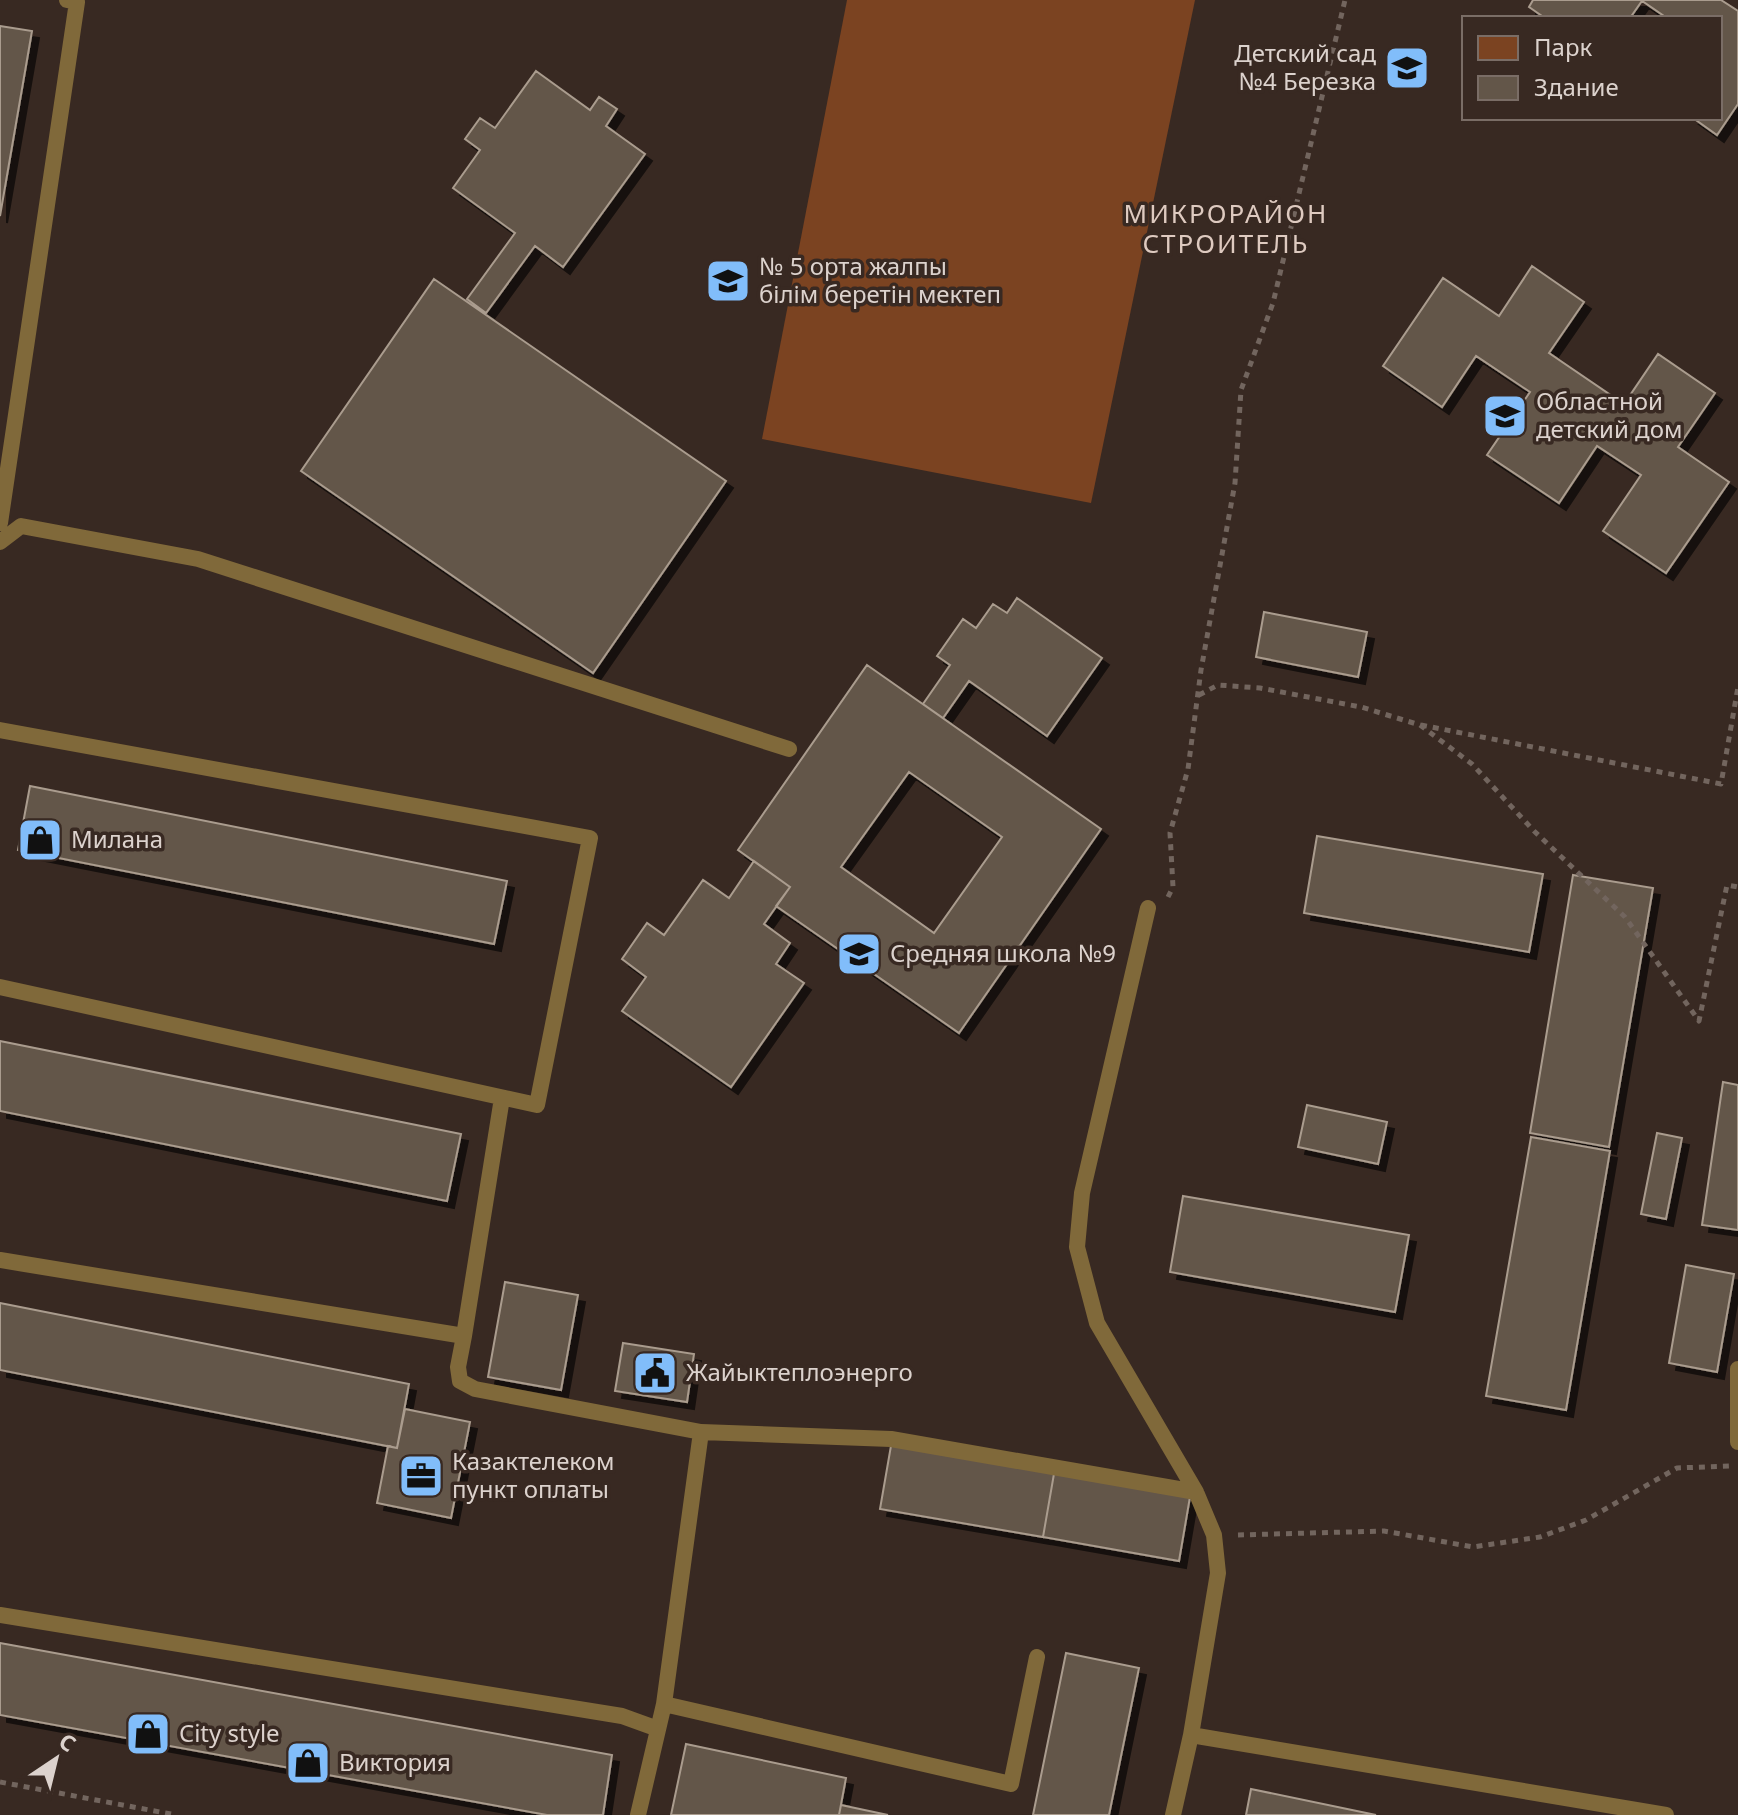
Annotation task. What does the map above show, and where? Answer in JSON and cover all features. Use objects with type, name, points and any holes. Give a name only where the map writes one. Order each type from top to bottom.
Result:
[{"type":"lane","points":[[0,523],[74,1]]},
{"type":"lane","points":[[0,542],[21,526],[187,556],[789,749]]},
{"type":"lane","points":[[0,730],[590,838],[537,1105],[0,987]]},
{"type":"lane","points":[[1148,908],[1082,1193],[1077,1247],[1097,1323],[1196,1492],[1214,1535],[1218,1573],[1191,1735],[1173,1815]]},
{"type":"lane","points":[[502,1098],[458,1367],[460,1381],[475,1389],[701,1432],[891,1439],[1196,1492]]},
{"type":"lane","points":[[0,1260],[464,1336]]},
{"type":"lane","points":[[1737,1438],[1738,1369]]},
{"type":"lane","points":[[638,1815],[664,1704],[701,1432]]},
{"type":"lane","points":[[0,1615],[622,1716],[658,1729]]},
{"type":"lane","points":[[664,1704],[1011,1784],[1037,1657]]},
{"type":"lane","points":[[1191,1735],[1666,1815]]},
{"type":"path","points":[[1148,908],[1164,903],[1173,887],[1170,833],[1188,769],[1235,483],[1241,390],[1273,303],[1345,0]]},
{"type":"path","points":[[1198,695],[1218,685],[1260,688],[1361,707],[1420,725],[1721,784],[1738,687]]},
{"type":"path","points":[[1420,725],[1472,764],[1534,831],[1625,917],[1699,1021],[1727,885],[1738,887]]},
{"type":"path","points":[[1214,1535],[1384,1531],[1473,1547],[1540,1537],[1586,1520],[1677,1468],[1738,1465]]},
{"type":"path","points":[[0,1782],[176,1815]]},
{"type":"green space","points":[[847,0],[1195,0],[1091,503],[762,439]]},
{"type":"building","points":[[1533,0],[1721,0],[1738,11],[1738,104],[1717,135],[1696,120],[1722,120],[1722,16],[1664,16],[1642,1],[1631,16],[1542,16],[1529,7]]},
{"type":"building","points":[[0,26],[32,31],[0,216]]},
{"type":"building","points":[[536,71],[590,110],[599,97],[617,109],[606,126],[645,154],[563,267],[535,246],[486,313],[467,299],[515,233],[453,188],[480,150],[465,139],[480,118],[495,128]]},
{"type":"building","points":[[1532,266],[1584,302],[1549,353],[1624,404],[1658,354],[1715,393],[1678,447],[1729,482],[1666,573],[1603,531],[1641,475],[1597,446],[1559,503],[1487,455],[1530,392],[1476,356],[1442,407],[1383,366],[1443,278],[1499,316]]},
{"type":"building","points":[[434,279],[726,481],[593,673],[301,471]]},
{"type":"building","points":[[1017,598],[1102,658],[1047,736],[969,681],[943,718],[923,704],[950,665],[937,656],[963,619],[976,628],[993,604],[1007,613]]},
{"type":"building","points":[[1264,612],[1367,632],[1358,677],[1256,657]]},
{"type":"building","points":[[867,665],[1101,829],[959,1033],[776,906],[790,887],[738,850]],"holes":[[[909,772],[1002,837],[934,933],[841,867]]]},
{"type":"building","points":[[30,786],[507,881],[494,944],[18,850]]},
{"type":"building","points":[[1317,836],[1543,874],[1529,952],[1304,913]]},
{"type":"building","points":[[754,861],[790,887],[764,924],[790,943],[776,964],[804,983],[731,1087],[622,1011],[646,977],[622,959],[647,923],[664,935],[703,880],[729,898]]},
{"type":"building","points":[[1573,875],[1653,888],[1609,1147],[1530,1133]]},
{"type":"building","points":[[0,1041],[461,1134],[447,1201],[0,1111]]},
{"type":"building","points":[[1723,1082],[1738,1085],[1738,1230],[1702,1225]]},
{"type":"building","points":[[1307,1105],[1387,1122],[1378,1164],[1298,1147]]},
{"type":"building","points":[[1657,1133],[1682,1138],[1666,1219],[1641,1214]]},
{"type":"building","points":[[1531,1137],[1610,1151],[1566,1410],[1486,1396]]},
{"type":"building","points":[[1183,1196],[1409,1235],[1395,1312],[1170,1272]]},
{"type":"building","points":[[1686,1265],[1734,1274],[1717,1372],[1669,1363]]},
{"type":"building","points":[[505,1282],[578,1295],[561,1390],[488,1377]]},
{"type":"building","points":[[0,1303],[409,1384],[397,1448],[0,1370]]},
{"type":"building","name":"Жайыктеплоэнерго","points":[[623,1343],[694,1354],[687,1402],[615,1391]]},
{"type":"building","name":"Казактелеком пункт оплаты","points":[[405,1409],[470,1422],[451,1518],[377,1503],[388,1446],[397,1448]]},
{"type":"building","points":[[892,1440],[1055,1468],[1043,1537],[880,1509]]},
{"type":"building","points":[[1055,1468],[1191,1491],[1179,1561],[1043,1537]]},
{"type":"building","points":[[0,1643],[612,1755],[603,1815],[547,1815],[0,1715]]},
{"type":"building","points":[[1066,1653],[1139,1668],[1109,1815],[1033,1815]]},
{"type":"building","points":[[686,1744],[846,1778],[839,1815],[671,1815]]},
{"type":"building","points":[[1251,1789],[1376,1815],[1246,1815]]},
{"type":"building","points":[[841,1805],[888,1815],[839,1815]]},
{"type":"place","name":"Детский сад №4 Березка","points":[[1407,68]]},
{"type":"place","name":"№ 5 орта жалпы білім беретін мектеп","points":[[728,281]]},
{"type":"place","name":"Областной детский дом","points":[[1505,416]]},
{"type":"place","name":"Милана","points":[[40,840]]},
{"type":"place","name":"Средняя школа №9","points":[[859,954]]},
{"type":"place","name":"Жайыктеплоэнерго","points":[[655,1373]]},
{"type":"place","name":"Казактелеком пункт оплаты","points":[[421,1476]]},
{"type":"place","name":"City style","points":[[148,1734]]},
{"type":"place","name":"Виктория","points":[[308,1763]]},
{"type":"district","name":"МИКРОРАЙОН СТРОИТЕЛЬ","points":[[1226,229]]}]
